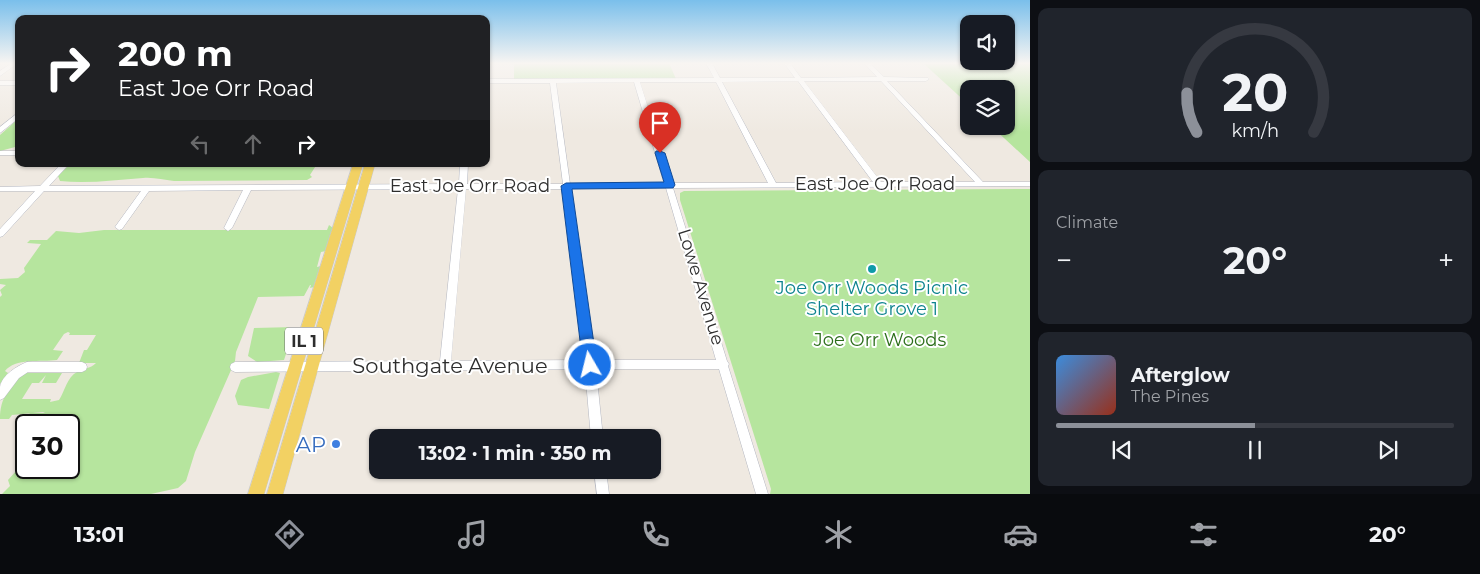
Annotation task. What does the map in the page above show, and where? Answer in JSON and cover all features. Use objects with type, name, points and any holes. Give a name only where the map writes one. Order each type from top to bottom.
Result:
[{"type":"main road","name":"IL 1","points":[[275,494],[312,366],[357,187],[358,167]]},
{"type":"main road","name":"IL 1","points":[[256,494],[357,187],[368,167]]},
{"type":"street","points":[[554,86],[590,365],[596,429]]},
{"type":"street","name":"Lowe Avenue","points":[[639,86],[762,494]]},
{"type":"street","points":[[721,86],[773,185]]},
{"type":"street","points":[[805,86],[878,184]]},
{"type":"street","points":[[889,86],[981,184]]},
{"type":"street","points":[[0,131],[15,118]]},
{"type":"street","points":[[0,153],[15,153]]},
{"type":"street","points":[[0,234],[62,167]]},
{"type":"street","points":[[444,366],[464,167]]},
{"type":"street","name":"East Joe Orr Road","points":[[0,189],[1030,184]]},
{"type":"street","points":[[228,228],[249,187]]},
{"type":"street","points":[[119,227],[147,188]]},
{"type":"street","name":"Southgate Avenue","points":[[235,367],[724,364]]},
{"type":"street","points":[[0,395],[16,372],[21,369],[82,367]]},
{"type":"street","points":[[601,479],[603,494]]},
{"type":"green space","points":[[948,86],[960,86],[960,97]]},
{"type":"green space","points":[[1015,86],[1030,86],[1030,162],[1001,135],[1015,135]]},
{"type":"green space","points":[[15,122],[15,147],[0,151],[0,135]]},
{"type":"green space","points":[[67,167],[315,167],[310,175],[312,177],[307,180],[174,181],[147,178],[70,182],[60,181],[58,176]]},
{"type":"green space","name":"Joe Orr Woods","points":[[1030,189],[1030,494],[770,494],[771,489],[680,200],[680,193],[684,191]]},
{"type":"green space","points":[[329,225],[333,228],[326,251],[321,252],[317,267],[321,266],[314,287],[310,288],[310,285],[304,296],[258,297],[236,352],[235,361],[195,452],[186,481],[178,488],[151,494],[2,494],[10,486],[8,480],[15,472],[15,479],[80,479],[80,414],[15,414],[9,419],[0,419],[0,412],[6,394],[23,373],[62,373],[56,383],[42,383],[46,375],[39,383],[32,383],[22,399],[51,399],[50,402],[59,400],[68,381],[74,374],[96,363],[79,363],[84,350],[87,350],[96,335],[69,335],[70,333],[68,332],[64,334],[53,350],[63,351],[57,360],[29,361],[15,364],[5,371],[8,373],[0,384],[0,297],[2,295],[0,290],[6,285],[0,284],[0,279],[18,278],[25,272],[24,268],[41,244],[27,243],[30,240],[47,240],[56,231],[79,233],[104,230],[327,230]]},
{"type":"green space","points":[[295,327],[284,360],[257,362],[248,356],[254,328]]},
{"type":"green space","points":[[276,372],[280,373],[269,409],[238,405],[235,396],[241,380]]},
{"type":"place","name":"Joe Orr Woods Picnic Shelter Grove 1","points":[[872,269]]},
{"type":"place","name":"AP","points":[[336,444]]},
{"type":"route","points":[[590,365],[566,186],[670,185],[660,153]]}]
